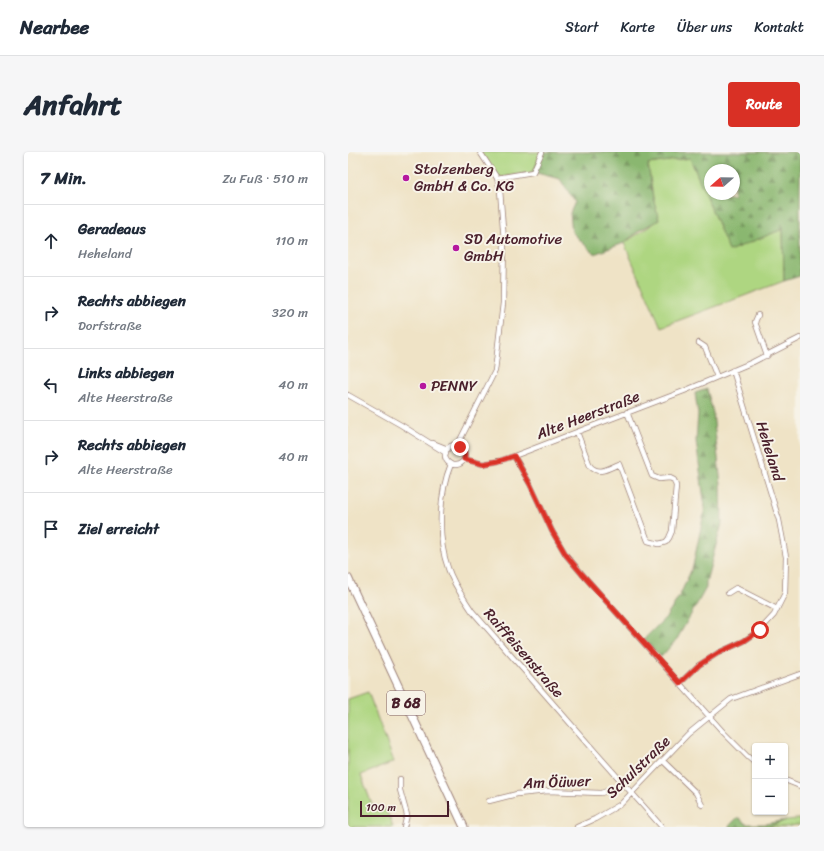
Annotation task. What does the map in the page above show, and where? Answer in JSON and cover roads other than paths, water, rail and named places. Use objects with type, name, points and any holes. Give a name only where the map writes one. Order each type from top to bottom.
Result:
[{"type":"main road","name":"B 68","points":[[348,578],[464,827]]},
{"type":"street","points":[[457,446],[495,372],[503,303],[504,241],[500,190],[497,178],[480,152]]},
{"type":"street","points":[[497,178],[533,172],[542,152]]},
{"type":"street","points":[[758,315],[755,322],[767,356]]},
{"type":"street","name":"Alte Heerstraße","points":[[464,459],[483,464],[514,456],[684,392],[767,356],[800,338]]},
{"type":"street","points":[[699,342],[705,348],[717,377]]},
{"type":"street","name":"Heheland","points":[[680,683],[699,665],[718,653],[744,641],[760,630],[774,615],[785,593],[786,557],[779,520],[733,370]]},
{"type":"street","points":[[348,396],[447,451]]},
{"type":"street","points":[[577,432],[590,466],[594,470],[600,472],[619,464],[648,541],[659,544],[666,542],[672,531],[676,486],[674,480],[670,478],[659,479],[652,476],[628,412]]},
{"type":"street","points":[[457,446],[462,448],[465,454],[464,459],[460,464],[454,465],[447,460],[447,451],[451,447],[457,446]]},
{"type":"street","points":[[514,456],[530,484],[552,531],[566,555],[738,748],[752,761]]},
{"type":"street","name":"Raiffeisenstraße","points":[[451,464],[444,488],[441,526],[442,547],[455,585],[472,611],[662,827]]},
{"type":"street","points":[[728,593],[736,588],[777,609]]},
{"type":"street","name":"Schulstraße","points":[[577,827],[595,819],[621,804],[688,734],[732,699],[800,674]]},
{"type":"street","points":[[663,761],[696,793],[702,805]]},
{"type":"street","points":[[400,779],[400,790],[407,815],[404,827]]},
{"type":"street","points":[[788,781],[800,786]]},
{"type":"street","name":"Am Öüwer","points":[[489,801],[517,794],[548,791],[601,793],[617,788],[623,783]]},
{"type":"place","name":"Stolzenberg GmbH & Co. KG","points":[[406,178]]},
{"type":"place","name":"SD Automotive GmbH","points":[[456,248]]},
{"type":"place","name":"PENNY","points":[[423,386]]}]
